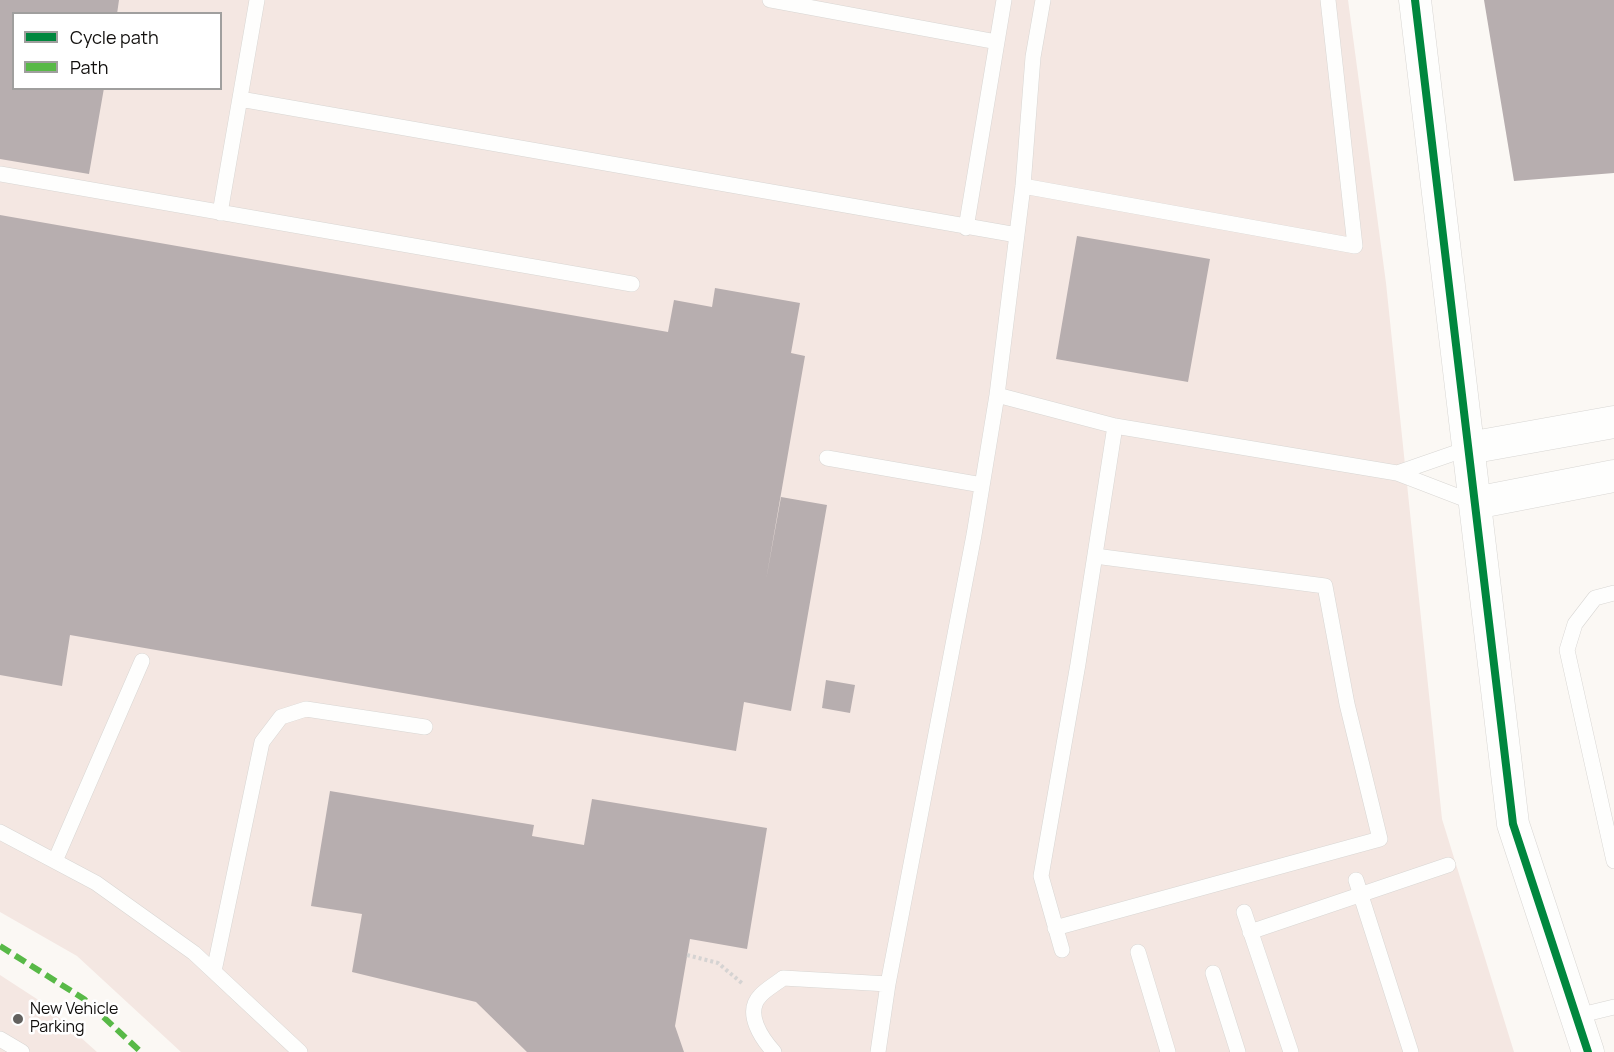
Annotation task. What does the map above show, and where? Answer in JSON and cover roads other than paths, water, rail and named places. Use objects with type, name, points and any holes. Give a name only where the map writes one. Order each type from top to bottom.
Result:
[{"type":"street","points":[[1415,0],[1513,824],[1588,1052]]},
{"type":"street","points":[[1469,448],[1614,422]]},
{"type":"street","points":[[1475,503],[1614,476]]},
{"type":"lane","points":[[220,213],[257,0]]},
{"type":"lane","points":[[770,0],[997,42]]},
{"type":"lane","points":[[966,228],[1004,0]]},
{"type":"lane","points":[[878,1052],[888,984],[997,395],[1023,186],[1034,57],[1043,0]]},
{"type":"lane","points":[[1023,186],[1355,246],[1328,0]]},
{"type":"lane","points":[[240,99],[966,228],[1017,235]]},
{"type":"lane","points":[[0,174],[632,284]]},
{"type":"lane","points":[[997,395],[1115,426],[1396,474],[1475,503]]},
{"type":"lane","points":[[1062,950],[1041,876],[1115,426]]},
{"type":"lane","points":[[1396,474],[1469,448]]},
{"type":"lane","points":[[827,458],[982,485]]},
{"type":"lane","points":[[1055,928],[1380,839],[1347,704],[1325,586],[1095,556]]},
{"type":"lane","points":[[1614,593],[1595,598],[1575,624],[1567,650],[1614,861]]},
{"type":"lane","points":[[55,861],[142,661]]},
{"type":"lane","points":[[214,971],[262,742],[281,717],[306,708],[425,727]]},
{"type":"lane","points":[[0,832],[96,883],[194,953],[300,1052]]},
{"type":"lane","points":[[1250,932],[1448,865]]},
{"type":"lane","points":[[1356,880],[1411,1052]]},
{"type":"lane","points":[[1244,912],[1291,1052]]},
{"type":"lane","points":[[1138,952],[1168,1052]]},
{"type":"lane","points":[[1213,974],[1238,1052]]},
{"type":"lane","points":[[774,1052],[757,1027],[754,1008],[759,997],[783,978],[888,984]]},
{"type":"lane","points":[[1577,1016],[1614,1007]]},
{"type":"lane","points":[[0,1039],[22,1052]]},
{"type":"place","name":"New Vehicle Parking","points":[[18,1019]]}]
